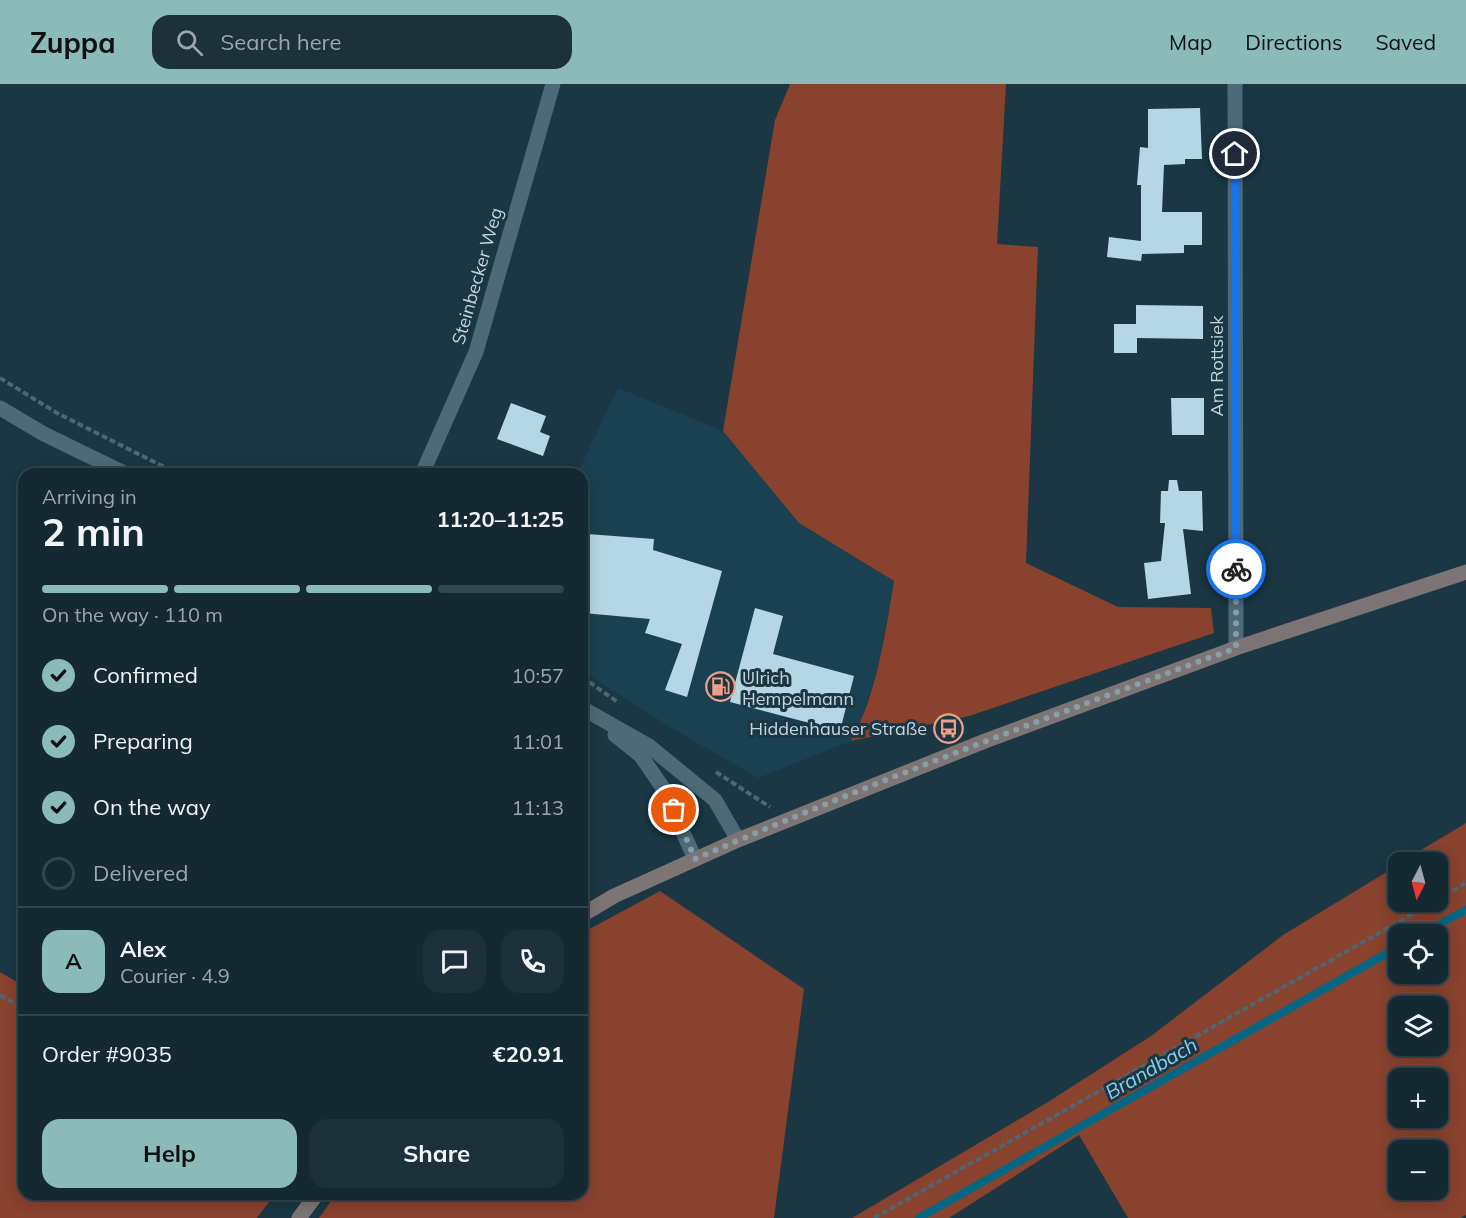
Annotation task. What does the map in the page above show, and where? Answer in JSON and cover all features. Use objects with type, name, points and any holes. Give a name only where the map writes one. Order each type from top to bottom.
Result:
[{"type":"main road","points":[[588,911],[614,896],[738,840],[985,741],[1236,648],[1466,572]]},
{"type":"main road","points":[[299,1218],[312,1200]]},
{"type":"street","name":"Steinbecker Weg","points":[[425,468],[476,352],[553,84]]},
{"type":"street","name":"Am Rottsiek","points":[[1235,84],[1236,648]]},
{"type":"street","points":[[0,408],[44,434],[114,468]]},
{"type":"street","points":[[588,711],[649,746],[715,800],[738,840]]},
{"type":"street","points":[[588,713],[640,756],[663,788],[695,859]]},
{"type":"path","points":[[0,378],[57,413],[166,468]]},
{"type":"path","points":[[1448,893],[1466,883]]},
{"type":"path","points":[[874,1218],[1416,912]]},
{"type":"path","points":[[0,995],[18,1006]]},
{"type":"shaded area","points":[[790,84],[1006,84],[997,244],[1038,247],[1026,563],[1118,607],[1211,608],[1214,633],[969,716],[851,741],[874,683],[894,581],[799,523],[723,431],[775,120]]},
{"type":"shaded area","points":[[618,388],[723,431],[799,523],[894,581],[879,664],[859,726],[851,741],[758,778],[675,730],[588,675],[588,468],[580,468]]},
{"type":"shaded area","points":[[1466,823],[1466,1215],[1461,1218],[1128,1218],[1079,1135],[949,1218],[852,1218],[1048,1102],[1151,1036],[1283,935],[1388,871],[1388,912],[1448,912],[1448,852],[1418,852]]},
{"type":"shaded area","points":[[660,891],[804,989],[774,1218],[319,1218],[332,1200],[588,1200],[588,930]]},
{"type":"shaded area","points":[[0,972],[18,982],[18,1200],[270,1200],[257,1218],[0,1218]]},
{"type":"building","points":[[1200,108],[1202,159],[1185,159],[1185,164],[1164,165],[1162,212],[1202,212],[1202,245],[1184,245],[1184,253],[1142,254],[1141,261],[1107,257],[1109,237],[1141,241],[1141,185],[1137,185],[1140,147],[1148,148],[1148,109]]},
{"type":"building","points":[[1136,305],[1203,306],[1203,339],[1137,338],[1137,353],[1114,353],[1114,324],[1136,324]]},
{"type":"building","points":[[1171,398],[1204,398],[1204,435],[1172,435]]},
{"type":"building","points":[[511,403],[546,416],[540,432],[550,436],[543,456],[497,439]]},
{"type":"building","points":[[1169,480],[1177,480],[1179,491],[1202,491],[1203,531],[1183,529],[1191,594],[1148,599],[1144,563],[1161,561],[1165,523],[1160,523],[1161,491],[1168,491]]},
{"type":"building","points":[[588,534],[654,539],[653,550],[722,571],[687,697],[665,690],[682,644],[645,633],[650,619],[588,613]]},
{"type":"building","points":[[755,608],[783,616],[773,654],[854,676],[840,731],[730,702]]},
{"type":"waterway","name":"Brandbach","points":[[1440,924],[1466,910]]},
{"type":"waterway","name":"Brandbach","points":[[919,1218],[1388,953]]},
{"type":"way so far","points":[[674,810],[695,859],[788,818],[985,741],[1236,648],[1236,569]]},
{"type":"place","name":"Ulrich Hempelmann","points":[[721,687]]},
{"type":"place","name":"Hiddenhauser Straße","points":[[948,728]]},
{"type":"route","points":[[1235,154],[1236,569]]}]
